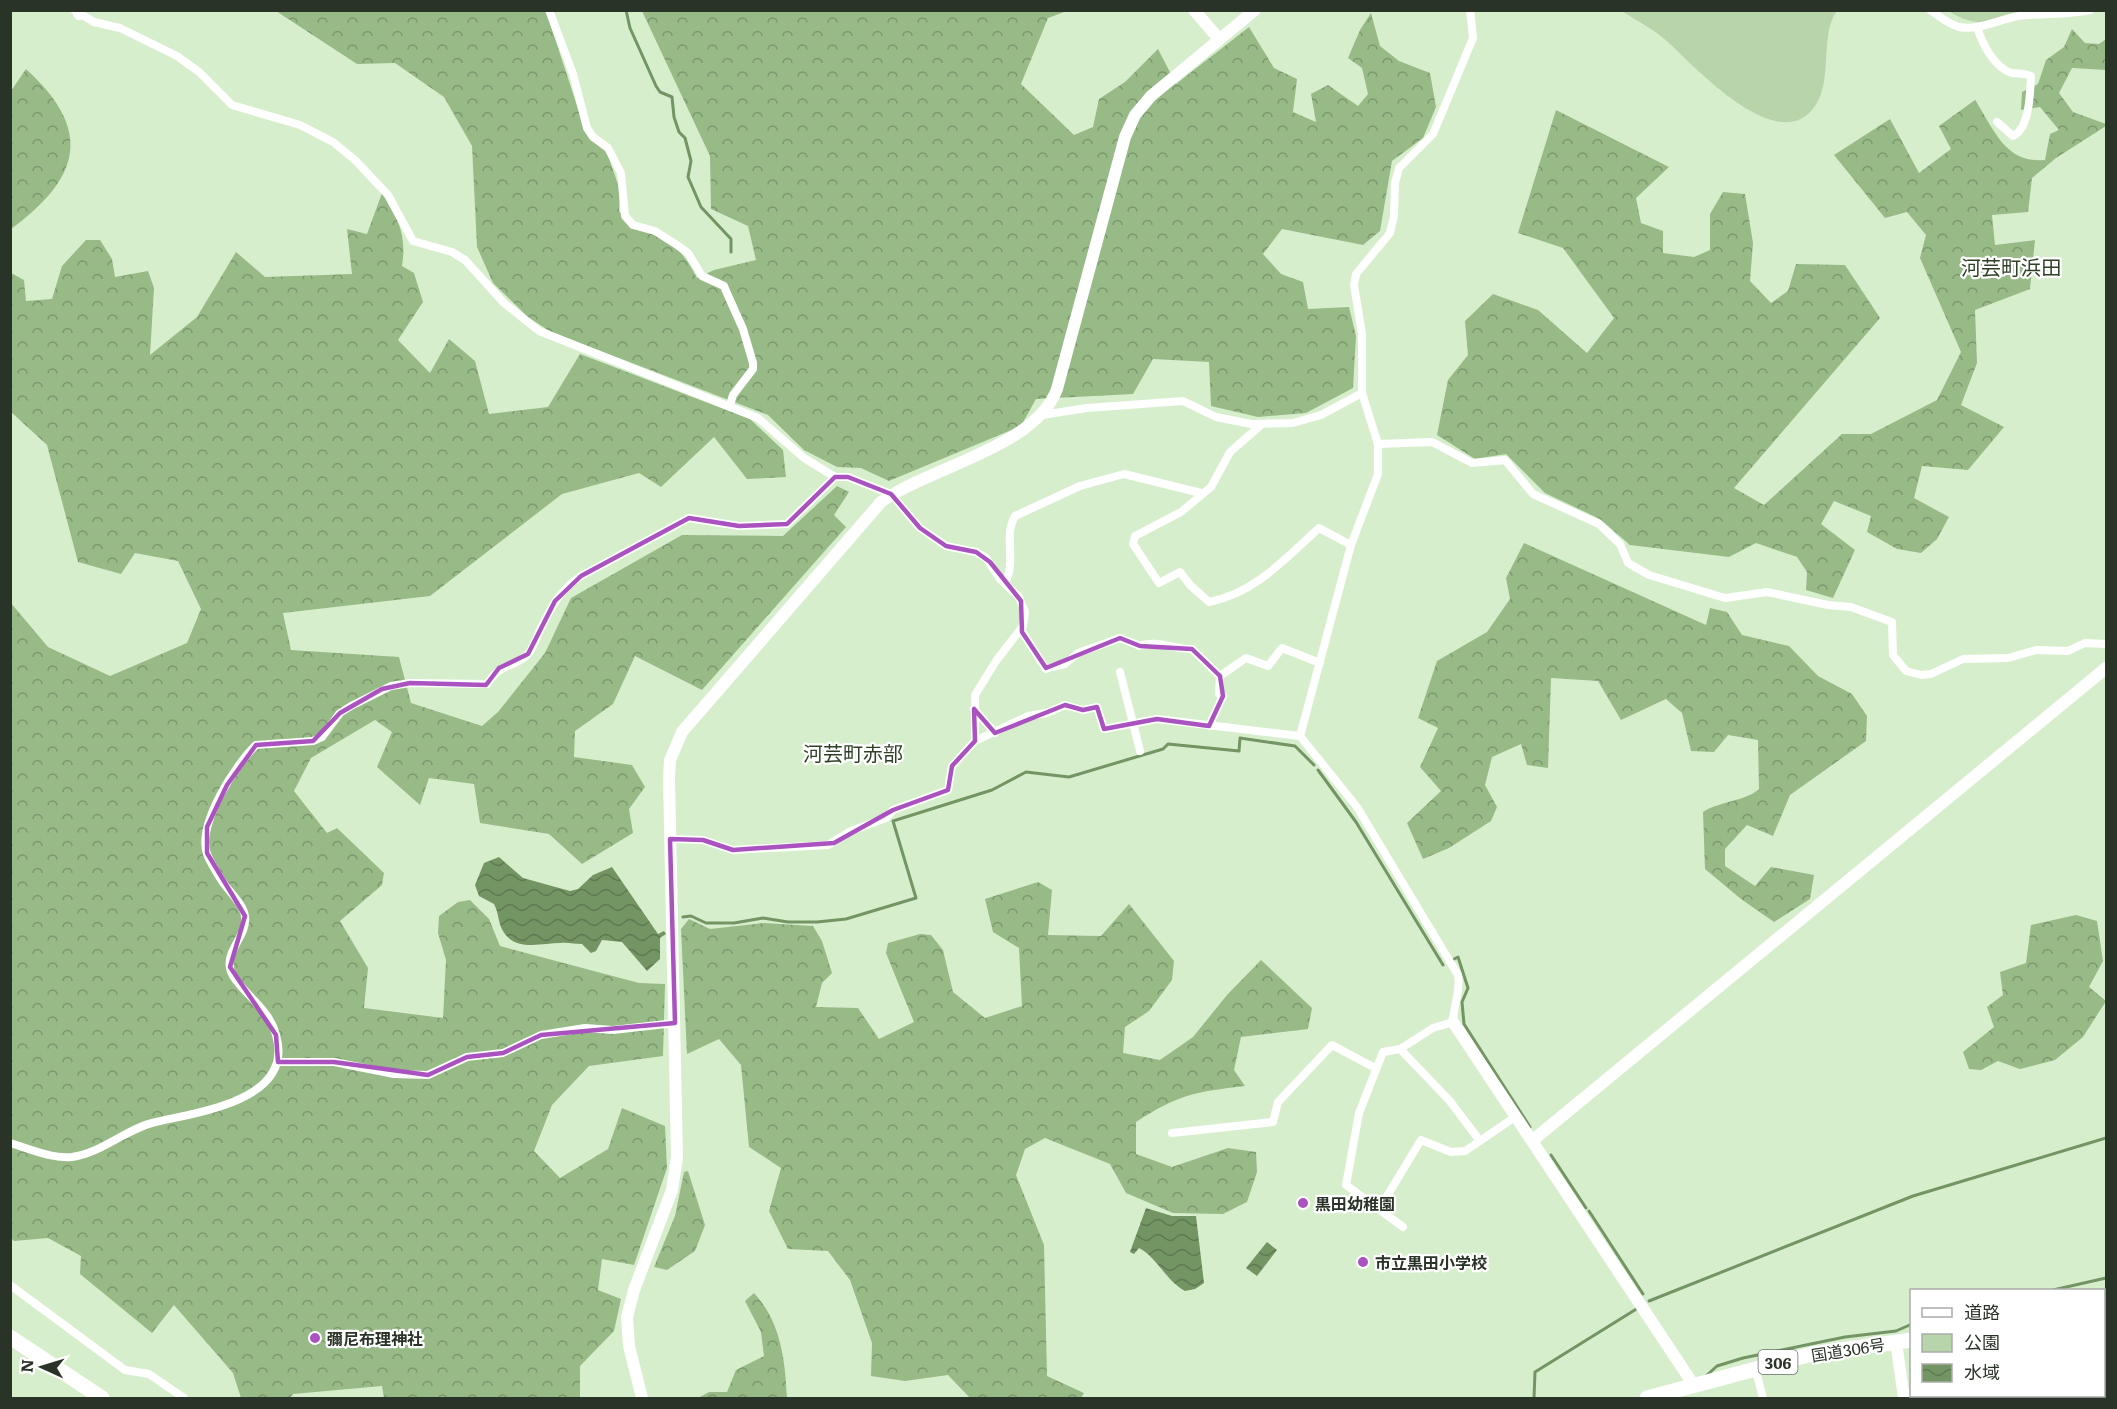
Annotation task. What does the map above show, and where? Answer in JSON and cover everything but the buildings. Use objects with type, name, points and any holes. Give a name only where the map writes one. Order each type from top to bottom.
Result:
[{"type":"highway","points":[[10,1337],[102,1398]]},
{"type":"highway","name":"国道306号","points":[[1647,1398],[1755,1368],[1846,1348],[1910,1340]]},
{"type":"street","points":[[549,10],[573,74],[587,128],[593,137],[608,148],[621,173],[625,216],[633,225],[655,231],[677,245],[688,253],[702,276],[724,286],[753,363],[753,369],[733,395],[730,405]]},
{"type":"street","points":[[1194,10],[1219,39]]},
{"type":"street","points":[[642,1398],[629,1346],[627,1317],[634,1290],[672,1190],[677,1157],[670,760],[682,732],[881,502],[891,494],[1012,437],[1042,415],[1057,389],[1130,126],[1151,96],[1255,10]]},
{"type":"street","points":[[1300,736],[1351,545],[1378,474],[1378,444],[1362,393],[1362,334],[1354,285],[1356,274],[1390,233],[1394,216],[1395,183],[1400,168],[1433,134],[1473,38],[1470,10]]},
{"type":"street","points":[[1930,10],[1956,26],[1977,27],[2020,16],[2070,14],[2090,10]]},
{"type":"street","points":[[77,12],[94,22],[120,28],[177,56],[199,72],[232,105],[309,128],[333,142],[356,160],[388,195],[413,241],[452,252],[465,260],[504,303],[539,331],[758,418],[804,458],[835,477],[848,477],[891,494],[920,528],[946,546],[976,552],[986,558],[1019,597],[1023,606],[1021,630],[975,695],[975,741]]},
{"type":"street","points":[[1977,27],[1981,41],[1999,66],[2011,73],[2023,72],[2031,76],[2030,108],[2018,134],[2013,136],[1998,122]]},
{"type":"street","points":[[1042,415],[1087,408],[1183,401],[1216,417],[1261,425],[1311,420],[1362,393]]},
{"type":"street","points":[[1261,425],[1230,452],[1214,483],[1181,512],[1138,533],[1133,544],[1159,583],[1180,572],[1190,585],[1209,602],[1245,590],[1282,562],[1319,528],[1351,545]]},
{"type":"street","points":[[1378,444],[1432,442],[1472,463],[1505,460],[1538,498],[1599,524],[1620,544],[1630,565],[1668,583],[1725,598],[1767,592],[1828,606],[1851,607],[1892,622],[1893,655],[1902,667],[1915,675],[1931,674],[1963,659],[2008,658],[2036,650],[2068,651],[2085,643],[2106,644]]},
{"type":"street","points":[[1005,583],[1012,566],[1013,518],[1080,486],[1124,474],[1201,493]]},
{"type":"street","points":[[10,1143],[52,1156],[82,1154],[151,1123],[238,1101],[262,1086],[278,1062],[276,1035],[264,1011],[233,976],[230,967],[230,956],[243,928],[245,916],[207,853],[210,819],[246,755],[261,743],[313,741],[322,736],[340,713],[391,686],[410,683],[487,684],[499,668],[519,661],[528,654],[555,601],[571,582],[581,576],[689,518],[731,525],[787,524],[835,477]]},
{"type":"street","points":[[1021,630],[1046,669],[1065,664],[1085,651],[1120,638],[1140,646],[1145,644],[1192,649],[1220,676],[1219,694],[1222,696],[1209,726]]},
{"type":"street","points":[[1220,676],[1246,658],[1268,666],[1282,648],[1320,663]]},
{"type":"street","points":[[1533,1140],[2106,668]]},
{"type":"street","points":[[1120,672],[1140,751]]},
{"type":"street","points":[[670,839],[703,840],[733,850],[828,845],[851,831],[886,818],[893,810],[948,790],[952,766],[975,741],[1028,716],[1047,713],[1065,705],[1083,710],[1097,707],[1104,729],[1157,719],[1300,736],[1357,807],[1454,967],[1460,984],[1454,1022],[1515,1118],[1533,1140],[1693,1384]]},
{"type":"street","points":[[974,709],[995,733]]},
{"type":"street","points":[[1403,1227],[1347,1185],[1359,1113],[1383,1052],[1400,1049],[1433,1028],[1454,1022]]},
{"type":"street","points":[[278,1062],[334,1062],[394,1074],[428,1075],[467,1057],[503,1053],[541,1035],[585,1028],[613,1030],[675,1023]]},
{"type":"street","points":[[1173,1133],[1273,1122],[1278,1102],[1332,1045],[1375,1068]]},
{"type":"street","points":[[1400,1049],[1449,1100],[1480,1141]]},
{"type":"street","points":[[1376,1206],[1387,1196],[1421,1140],[1456,1153],[1480,1141],[1515,1118]]},
{"type":"street","points":[[10,1285],[125,1370],[154,1377],[184,1398]]},
{"type":"street","points":[[1896,1342],[1904,1398]]},
{"type":"street","points":[[1755,1368],[1763,1398]]},
{"type":"highlighted area","points":[[835,477],[848,477],[891,494],[920,528],[946,546],[976,552],[990,562],[1021,601],[1022,632],[1046,668],[1120,638],[1140,646],[1192,649],[1220,676],[1223,696],[1209,726],[1157,719],[1104,729],[1097,707],[1083,710],[1065,705],[995,733],[974,709],[975,741],[952,766],[948,790],[893,810],[834,843],[733,850],[703,840],[670,839],[675,1023],[541,1035],[503,1053],[467,1057],[428,1075],[334,1062],[278,1062],[276,1035],[230,967],[245,916],[207,853],[207,827],[227,785],[256,745],[313,741],[340,713],[382,689],[410,683],[486,685],[499,668],[528,654],[555,601],[581,576],[689,518],[739,526],[787,524],[824,484]]},
{"type":"green space","points":[[276,11],[546,11],[584,127],[606,150],[620,190],[619,211],[631,228],[663,239],[678,250],[697,278],[714,270],[756,260],[748,226],[711,209],[710,156],[642,11],[1067,11],[1048,18],[1021,84],[1074,135],[1093,127],[1099,99],[1125,82],[1158,49],[1176,84],[1249,27],[1274,68],[1297,79],[1293,112],[1316,122],[1311,94],[1328,85],[1358,106],[1368,94],[1362,68],[1348,58],[1360,30],[1371,13],[1380,46],[1399,61],[1430,73],[1436,107],[1423,138],[1392,161],[1380,231],[1363,245],[1282,229],[1263,254],[1281,274],[1303,282],[1308,309],[1349,307],[1356,336],[1353,388],[1306,413],[1258,417],[1211,406],[1209,362],[1153,359],[1133,394],[1036,399],[1021,426],[889,481],[861,468],[837,467],[804,450],[768,415],[551,332],[528,317],[493,283],[477,247],[472,146],[444,97],[395,63],[357,64]]},
{"type":"green space","points":[[1622,11],[1837,11],[1829,30],[1825,78],[1819,99],[1804,117],[1786,122],[1764,118],[1720,90],[1663,38]]},
{"type":"green space","points":[[1949,11],[2062,11],[2019,20],[1989,23],[1961,18]]},
{"type":"green space","points":[[2072,29],[2085,43],[2099,44],[2106,39],[2106,70],[2072,68],[2059,93],[2073,112],[2106,124],[2106,126],[2056,158],[2032,178],[2028,212],[1992,215],[1995,245],[2035,240],[2030,289],[1975,310],[1977,363],[1961,405],[2004,427],[1968,470],[1922,466],[1914,498],[1949,517],[1937,539],[1921,553],[1897,549],[1867,532],[1871,516],[1834,501],[1821,524],[1855,550],[1833,598],[1806,590],[1807,572],[1797,557],[1756,543],[1729,557],[1630,545],[1600,519],[1545,493],[1506,454],[1475,459],[1437,435],[1448,380],[1468,355],[1465,321],[1493,294],[1538,310],[1587,353],[1614,318],[1563,248],[1518,233],[1556,110],[1669,167],[1636,198],[1641,223],[1663,231],[1663,253],[1694,257],[1710,250],[1710,214],[1723,192],[1745,194],[1753,243],[1750,281],[1771,303],[1788,291],[1796,264],[1845,265],[1880,318],[1734,488],[1764,505],[1842,434],[1871,434],[1937,400],[1961,352],[1920,258],[1926,235],[1907,212],[1885,218],[1834,155],[1890,119],[1919,173],[1951,149],[1939,126],[1975,100],[1995,133],[2010,150],[2031,160],[2045,160],[2050,134],[2059,130],[2040,107],[2021,110],[2022,92],[2038,84],[2046,60],[2064,47]]},
{"type":"green space","points":[[26,69],[48,92],[62,113],[69,133],[70,153],[64,172],[52,191],[11,229],[11,91]]},
{"type":"green space","points":[[382,193],[400,227],[403,245],[402,266],[414,273],[423,302],[398,340],[430,373],[449,339],[475,361],[489,414],[548,407],[580,354],[750,419],[783,450],[786,477],[747,479],[714,437],[661,487],[639,473],[562,494],[430,596],[283,613],[291,650],[399,657],[411,703],[482,726],[498,712],[545,653],[571,598],[682,535],[783,536],[837,486],[849,492],[834,515],[846,527],[702,690],[635,656],[613,704],[575,731],[574,757],[632,765],[645,787],[629,809],[633,833],[582,864],[549,834],[480,823],[474,784],[429,778],[420,805],[377,767],[392,732],[375,720],[311,758],[294,791],[327,833],[337,828],[384,873],[382,885],[340,921],[368,968],[364,1008],[443,1018],[446,960],[438,933],[439,916],[458,902],[470,900],[489,919],[500,946],[639,983],[665,984],[663,1056],[589,1066],[552,1105],[534,1151],[560,1178],[608,1149],[622,1108],[665,1126],[667,1168],[634,1265],[602,1259],[598,1290],[621,1299],[614,1331],[580,1366],[580,1398],[384,1398],[382,1386],[293,1394],[290,1398],[241,1398],[233,1373],[174,1305],[152,1333],[80,1274],[81,1256],[48,1238],[14,1241],[11,1238],[10,602],[48,647],[110,676],[187,643],[201,609],[178,561],[135,553],[121,574],[78,562],[47,445],[11,412],[11,273],[24,280],[26,301],[52,299],[62,266],[86,240],[100,240],[112,259],[115,277],[148,271],[154,288],[150,355],[197,317],[236,252],[265,277],[352,274],[347,229],[367,234]]},
{"type":"green space","points":[[1524,543],[1706,625],[1710,608],[1727,612],[1742,635],[1789,646],[1818,676],[1852,694],[1867,716],[1866,741],[1790,795],[1773,836],[1747,825],[1725,849],[1725,866],[1755,886],[1771,867],[1814,875],[1810,899],[1774,922],[1741,899],[1705,869],[1703,812],[1747,796],[1759,789],[1758,740],[1728,735],[1714,752],[1691,751],[1682,713],[1666,699],[1621,720],[1598,681],[1551,678],[1548,768],[1527,765],[1521,744],[1492,757],[1485,785],[1497,807],[1491,821],[1449,848],[1423,859],[1407,823],[1441,791],[1420,767],[1438,728],[1418,718],[1437,661],[1487,632],[1510,599],[1506,578]]},
{"type":"green space","points":[[1038,882],[1052,890],[1048,935],[1101,936],[1129,904],[1174,961],[1172,980],[1149,1011],[1125,1027],[1123,1053],[1160,1060],[1193,1037],[1227,995],[1261,960],[1312,1008],[1308,1029],[1241,1037],[1234,1070],[1245,1086],[1188,1096],[1164,1105],[1136,1122],[1136,1154],[1172,1167],[1228,1148],[1256,1152],[1257,1172],[1247,1202],[1223,1214],[1173,1213],[1126,1193],[1110,1164],[1045,1138],[1025,1149],[1016,1175],[1044,1245],[1047,1376],[1084,1393],[1081,1398],[970,1398],[948,1375],[905,1381],[871,1376],[872,1343],[850,1280],[828,1251],[788,1249],[769,1211],[781,1168],[749,1147],[741,1065],[719,1039],[687,1054],[681,929],[689,919],[710,929],[764,923],[813,926],[822,941],[832,973],[822,983],[816,1007],[858,1008],[879,1039],[914,1022],[886,953],[888,943],[920,934],[931,935],[943,950],[953,992],[985,1018],[1022,1006],[1019,948],[993,932],[985,899]]},
{"type":"green space","points":[[2076,915],[2097,921],[2103,961],[2089,987],[2106,1001],[2083,1037],[2055,1060],[2020,1069],[1998,1061],[1981,1070],[1969,1069],[1963,1052],[1994,1027],[1987,1007],[2003,995],[2000,972],[2026,963],[2031,925]]},
{"type":"green space","points":[[688,1171],[705,1225],[695,1251],[667,1270],[654,1267],[675,1216],[684,1172]]},
{"type":"green space","points":[[754,1293],[763,1304],[776,1329],[783,1356],[787,1398],[698,1398],[709,1392],[727,1392],[736,1370],[764,1356],[761,1332],[745,1301]]},
{"type":"water","points":[[499,857],[523,878],[570,891],[578,889],[593,875],[612,867],[658,934],[664,931],[666,934],[660,938],[660,959],[647,971],[622,942],[602,940],[596,951],[591,953],[582,944],[529,945],[514,942],[503,931],[494,904],[479,896],[475,885],[484,863]]},
{"type":"water","points":[[1146,1208],[1172,1216],[1196,1216],[1204,1283],[1195,1289],[1185,1291],[1172,1281],[1146,1252],[1139,1248],[1134,1254],[1130,1252]]},
{"type":"water","points":[[1267,1242],[1277,1250],[1257,1276],[1246,1268]]},
{"type":"waterway","points":[[626,10],[630,28],[656,86],[660,92],[672,97],[674,117],[679,132],[685,138],[691,161],[688,177],[701,207],[731,239],[731,252]]},
{"type":"waterway","points":[[683,917],[691,916],[706,923],[734,923],[763,918],[788,922],[817,922],[846,919],[916,898],[893,821],[992,790],[1026,772],[1069,777],[1163,749],[1168,744],[1239,751],[1240,738],[1295,746],[1314,765]]},
{"type":"waterway","points":[[1318,770],[1356,822],[1443,965]]},
{"type":"waterway","points":[[1454,959],[1458,957],[1468,988],[1462,1002],[1464,1024],[1530,1127]]},
{"type":"waterway","points":[[1649,1301],[1913,1196],[2106,1138]]},
{"type":"waterway","points":[[1551,1155],[1586,1208]]},
{"type":"waterway","points":[[1589,1211],[1643,1294]]},
{"type":"waterway","points":[[2057,1289],[2106,1278]]},
{"type":"waterway","points":[[1534,1398],[1535,1372],[1638,1308]]},
{"type":"waterway","points":[[1706,1376],[1717,1366],[1743,1358],[1845,1337],[1896,1331],[1910,1325]]},
{"type":"place","name":"黒田幼稚園","points":[[1303,1203]]},
{"type":"place","name":"市立黒田小学校","points":[[1363,1262]]},
{"type":"place","name":"彌尼布理神社","points":[[315,1338]]},
{"type":"district","name":"河芸町浜田","points":[[2011,266]]},
{"type":"district","name":"河芸町赤部","points":[[853,752]]}]
